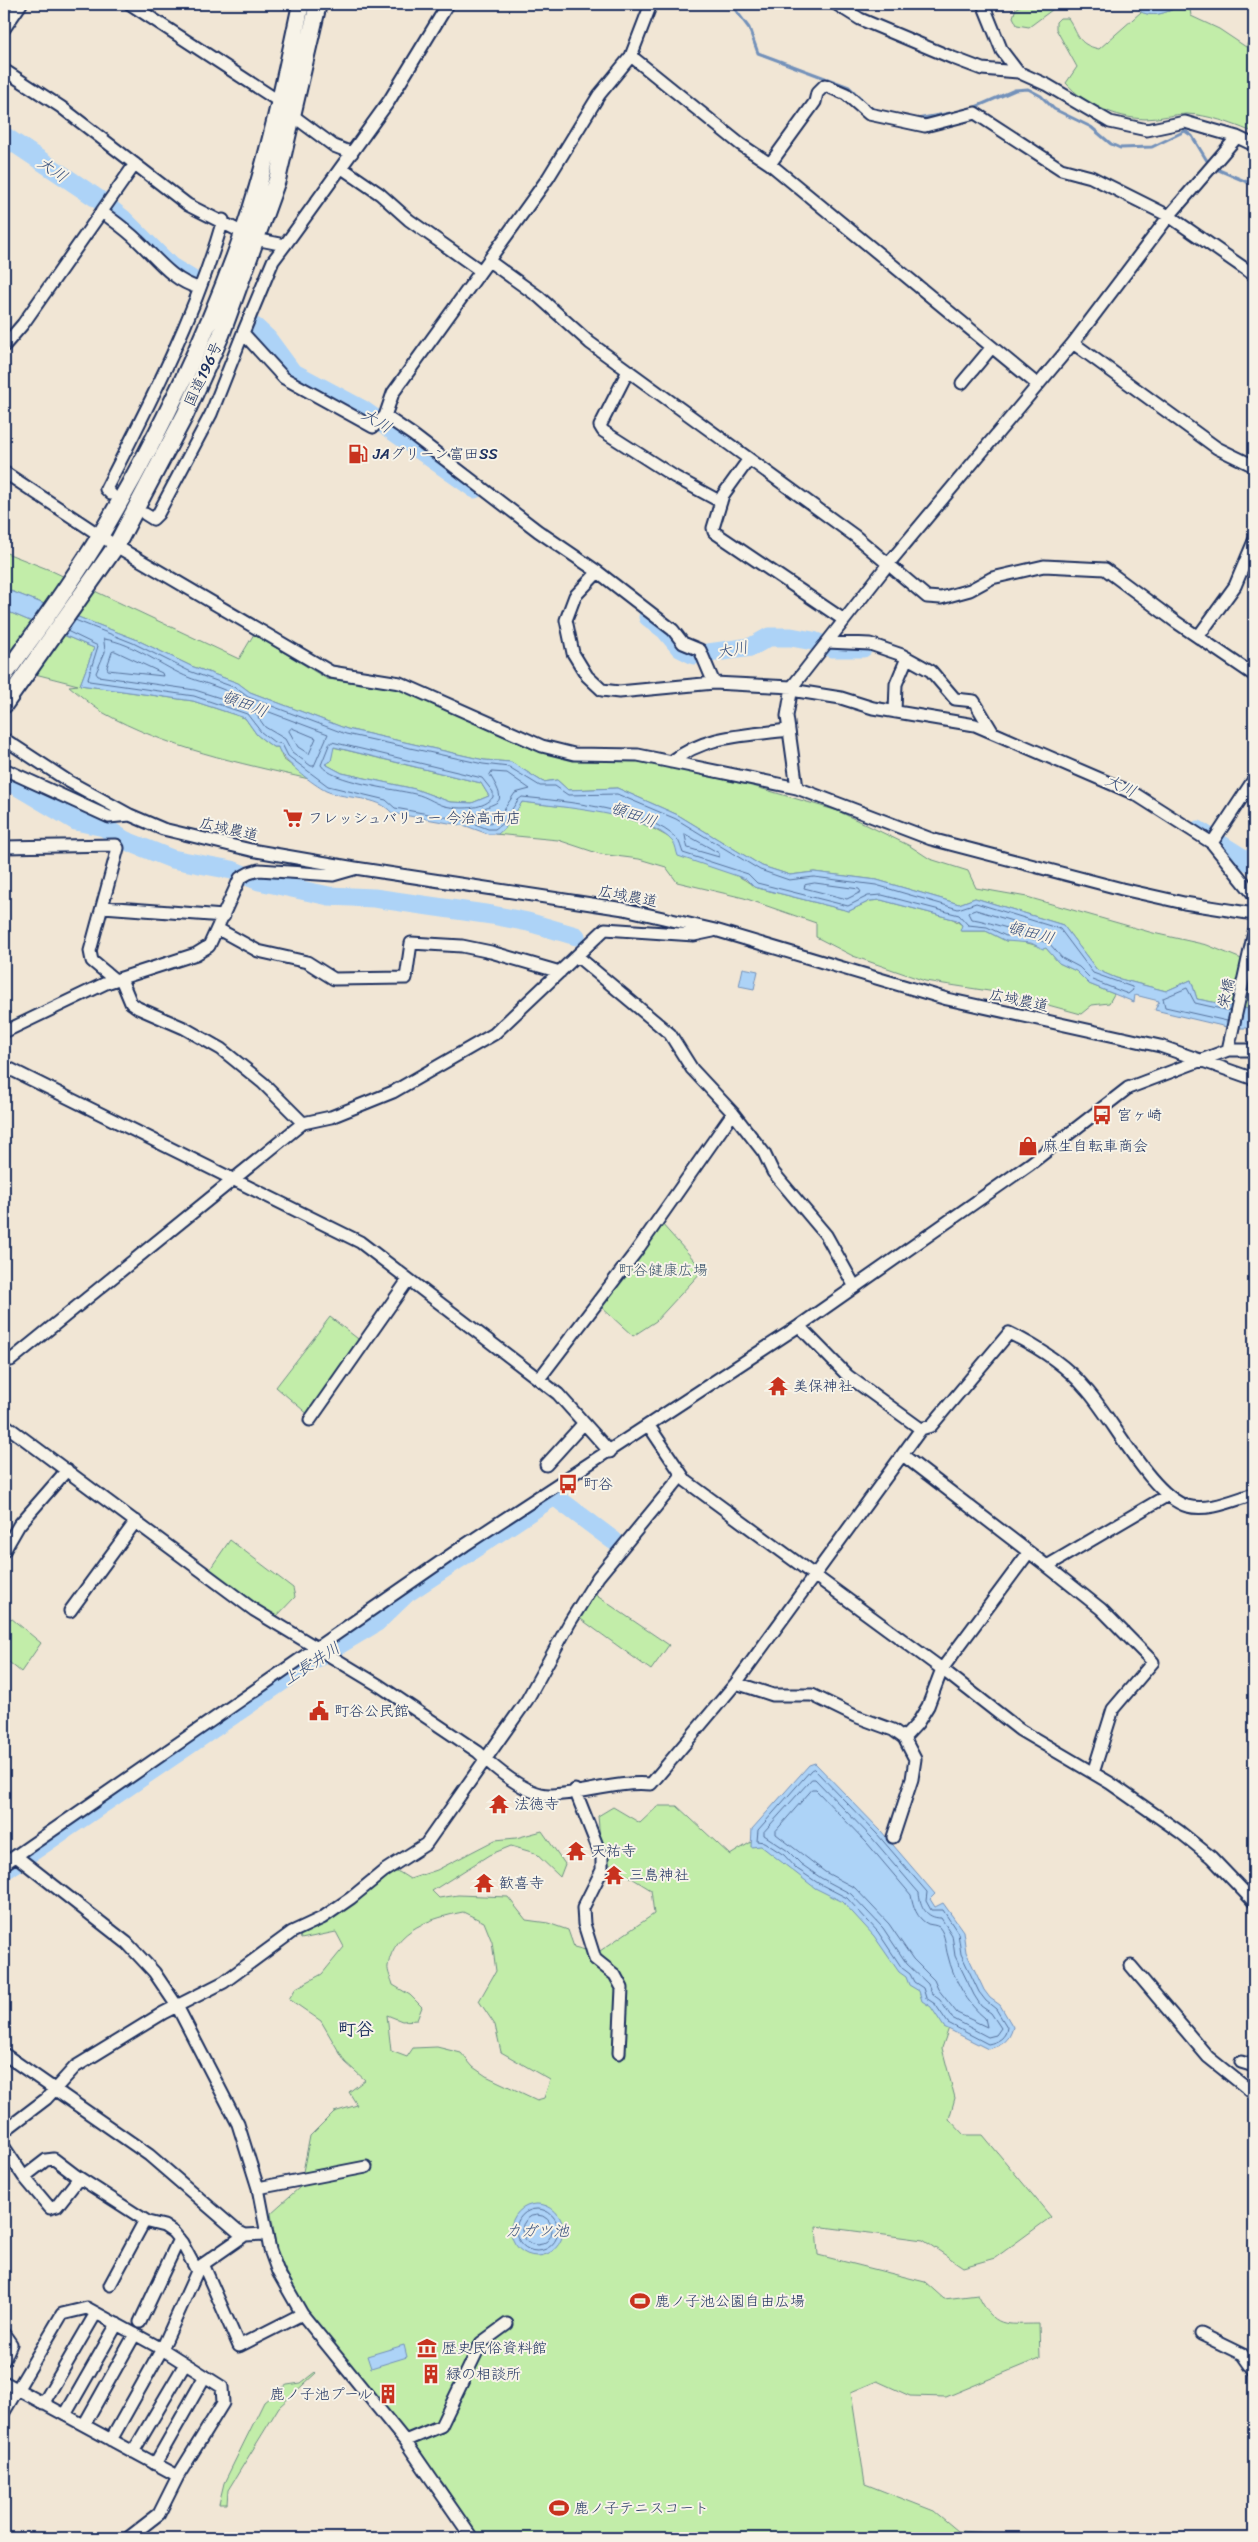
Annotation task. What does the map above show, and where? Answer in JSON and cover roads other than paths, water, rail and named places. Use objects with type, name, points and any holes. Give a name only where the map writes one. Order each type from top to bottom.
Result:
[{"type":"highway","name":"国道196号","points":[[5,704],[83,596],[116,546],[184,415],[221,334],[250,235],[301,4]]},
{"type":"highway","name":"国道196号","points":[[4,676],[65,590],[100,536],[171,406],[276,180],[318,4]]},
{"type":"street","points":[[4,29],[21,4]]},
{"type":"street","points":[[130,4],[280,102]]},
{"type":"street","points":[[144,514],[153,519],[158,514],[211,414],[273,261],[342,168],[389,100],[448,4]]},
{"type":"street","points":[[243,333],[284,378],[373,428],[384,416],[393,393],[548,178],[599,95],[631,56],[651,4]]},
{"type":"street","points":[[836,4],[860,19],[982,69],[1018,72],[1047,85],[1110,122],[1147,130],[1185,122],[1237,136],[1254,144]]},
{"type":"street","points":[[983,4],[1002,51],[1018,72]]},
{"type":"street","points":[[631,56],[740,144],[770,164],[1038,385]]},
{"type":"street","points":[[4,70],[61,107],[188,205],[223,220],[250,235],[285,245]]},
{"type":"street","points":[[770,164],[815,102],[817,93],[825,85],[846,94],[868,114],[925,126],[975,113],[1060,169],[1091,177],[1168,216],[1254,276]]},
{"type":"street","points":[[292,115],[310,126],[334,146],[352,153]]},
{"type":"street","points":[[797,788],[787,716],[792,689],[889,563],[1073,343],[1168,216],[1237,136]]},
{"type":"street","points":[[4,346],[23,324],[134,164]]},
{"type":"street","points":[[342,168],[380,194],[409,220],[481,271]]},
{"type":"street","points":[[102,212],[138,240],[172,275],[185,284],[199,288]]},
{"type":"street","points":[[111,494],[106,489],[160,380],[214,253],[223,220]]},
{"type":"street","points":[[489,261],[539,297],[590,343],[889,563],[927,597],[941,598],[970,590],[992,578],[1044,566],[1105,569],[1254,675]]},
{"type":"street","points":[[1073,343],[1217,448],[1254,466]]},
{"type":"street","points":[[962,383],[992,347]]},
{"type":"street","points":[[628,371],[600,426],[603,431],[674,477],[721,502]]},
{"type":"street","points":[[384,416],[413,435],[538,531],[598,572],[673,630],[683,643],[700,650],[714,683]]},
{"type":"street","points":[[749,459],[723,495],[713,528],[714,532],[844,620]]},
{"type":"street","points":[[4,472],[116,546],[331,672],[400,683],[550,748],[574,754],[638,755],[797,788],[931,839],[1122,889],[1184,903],[1254,914]]},
{"type":"street","points":[[1198,637],[1235,586],[1254,541]]},
{"type":"street","points":[[598,572],[575,596],[566,620],[573,653],[587,676],[602,690],[619,692],[714,683],[792,689],[841,698],[873,708],[937,717],[975,725],[1135,794],[1212,843],[1254,895]]},
{"type":"street","points":[[827,642],[870,644],[907,658],[932,671],[955,699],[974,701],[992,731]]},
{"type":"street","points":[[895,712],[896,684],[907,658]]},
{"type":"street","points":[[671,762],[687,749],[732,735],[788,730]]},
{"type":"street","name":"広域農道","points":[[4,739],[68,781],[130,815],[163,829],[252,850],[355,868],[624,909],[716,930],[948,999],[1160,1046],[1254,1079]]},
{"type":"street","points":[[4,768],[109,817],[130,815]]},
{"type":"street","points":[[1212,843],[1254,779]]},
{"type":"street","points":[[4,847],[116,845],[118,848],[90,951],[92,960],[118,979],[131,1003],[138,1008],[184,1028],[221,1049],[263,1082],[303,1123]]},
{"type":"street","points":[[4,1032],[118,979],[196,954],[209,946],[240,878],[249,873],[259,870],[333,875],[355,868]]},
{"type":"street","points":[[103,907],[224,916]]},
{"type":"street","points":[[218,929],[258,951],[307,962],[334,980],[406,978],[411,943],[462,946],[491,952],[560,972]]},
{"type":"street","points":[[4,1357],[11,1360],[303,1123],[331,1117],[393,1092],[494,1034],[606,929],[694,935],[716,930]]},
{"type":"street","name":"栄橋","points":[[1228,1050],[1249,964],[1254,932]]},
{"type":"street","points":[[577,956],[670,1034],[692,1070],[733,1113],[764,1153],[773,1172],[826,1235],[855,1287]]},
{"type":"street","points":[[4,1864],[465,1545],[610,1452],[799,1326],[1030,1164],[1128,1088],[1228,1050],[1254,1050]]},
{"type":"street","points":[[4,1066],[234,1178],[360,1242],[558,1394],[610,1452]]},
{"type":"street","points":[[539,1379],[635,1253],[733,1113]]},
{"type":"street","points":[[310,1420],[408,1280]]},
{"type":"street","points":[[799,1326],[848,1376],[921,1429]]},
{"type":"street","points":[[4,1424],[254,1610],[380,1686],[529,1790],[548,1795],[633,1782],[651,1784],[736,1683],[813,1574],[904,1456],[921,1429],[931,1426],[1009,1333],[1042,1350],[1086,1388],[1139,1463],[1168,1495],[1179,1503],[1196,1507],[1210,1507],[1254,1494]]},
{"type":"street","points":[[546,1465],[584,1423]]},
{"type":"street","points":[[649,1426],[686,1481],[942,1669],[1020,1730],[1093,1773],[1200,1848],[1254,1902]]},
{"type":"street","points":[[904,1456],[1101,1609],[1153,1662],[1113,1709],[1093,1773]]},
{"type":"street","points":[[4,1551],[19,1525],[67,1470]]},
{"type":"street","points":[[4,2131],[46,2099],[75,2067],[177,2006],[224,1982],[292,1932],[322,1918],[351,1898],[384,1871],[426,1844],[484,1758],[527,1700],[570,1622],[598,1577],[682,1475]]},
{"type":"street","points":[[1047,1566],[1168,1495]]},
{"type":"street","points":[[70,1611],[136,1521]]},
{"type":"street","points":[[904,1738],[917,1724],[928,1706],[942,1669],[1029,1552]]},
{"type":"street","points":[[736,1683],[773,1695],[812,1695],[855,1716],[893,1730],[904,1738],[915,1758],[912,1779],[893,1837]]},
{"type":"street","points":[[575,1790],[602,1858],[602,1870],[583,1908],[584,1924],[595,1958],[615,1975],[622,1988],[619,2053]]},
{"type":"street","points":[[16,1856],[127,1943],[154,1972],[177,2006],[238,2124],[258,2188],[266,2234],[278,2272],[302,2314],[405,2441],[472,2538]]},
{"type":"street","points":[[1131,1966],[1208,2057],[1254,2094]]},
{"type":"street","points":[[4,2054],[149,2155],[237,2231],[245,2235],[266,2234]]},
{"type":"street","points":[[1241,2062],[1254,2066]]},
{"type":"street","points":[[4,2147],[24,2177],[50,2208],[57,2206],[79,2178]]},
{"type":"street","points":[[24,2177],[46,2160],[54,2159],[79,2178],[145,2220],[164,2226],[179,2238],[200,2267],[239,2346],[302,2314]]},
{"type":"street","points":[[258,2188],[366,2167]]},
{"type":"street","points":[[110,2286],[145,2220]]},
{"type":"street","points":[[111,2440],[162,2349],[200,2267],[245,2235]]},
{"type":"street","points":[[140,2322],[179,2238]]},
{"type":"street","points":[[4,2412],[62,2314],[88,2308],[162,2349],[222,2387],[223,2403],[178,2476],[159,2514],[128,2538]]},
{"type":"street","points":[[43,2404],[96,2313]]},
{"type":"street","points":[[66,2415],[117,2324]]},
{"type":"street","points":[[405,2441],[441,2426],[481,2343],[507,2324]]},
{"type":"street","points":[[4,2334],[11,2344],[4,2360]]},
{"type":"street","points":[[84,2425],[135,2334]]},
{"type":"street","points":[[1201,2334],[1242,2354],[1254,2371]]},
{"type":"street","points":[[134,2452],[185,2364]]},
{"type":"street","points":[[155,2464],[205,2376]]},
{"type":"street","points":[[4,2382],[178,2476]]},
{"type":"water","points":[[1139,4],[1180,4],[1180,6],[1166,12],[1146,14],[1141,12]]},
{"type":"water","name":"頓田川","points":[[4,586],[8,590],[135,639],[191,666],[238,683],[250,692],[347,729],[484,760],[511,762],[543,782],[557,780],[568,790],[617,788],[678,815],[762,866],[790,875],[814,872],[877,880],[959,904],[975,898],[1063,925],[1097,970],[1116,978],[1166,991],[1191,980],[1197,999],[1254,1010],[1254,1028],[1231,1028],[1155,1010],[1159,1001],[1135,995],[1134,1002],[1089,984],[1076,971],[1059,963],[1046,948],[1043,949],[1031,943],[1006,941],[986,931],[960,931],[962,925],[957,920],[881,900],[870,901],[849,911],[754,887],[746,879],[678,856],[674,843],[661,832],[624,818],[580,809],[522,802],[507,826],[498,834],[488,834],[466,826],[392,813],[378,803],[334,794],[306,778],[285,759],[278,747],[273,747],[257,735],[245,718],[193,701],[80,685],[94,648],[4,610]],"holes":[[[334,747],[481,783],[489,796],[472,803],[450,802],[415,789],[342,773],[325,764],[331,761]]]},
{"type":"water","points":[[743,968],[758,971],[754,989],[739,986]]},
{"type":"water","points":[[815,1763],[881,1831],[935,1894],[930,1899],[935,1907],[943,1903],[963,1931],[966,1952],[984,1990],[990,1998],[1000,2005],[1013,2027],[1004,2042],[988,2049],[944,2027],[931,2007],[922,2001],[919,1991],[909,1985],[906,1977],[899,1972],[874,1936],[843,1902],[815,1888],[761,1846],[751,1847],[752,1829],[809,1765]]},
{"type":"water","name":"カガツ池","points":[[532,2204],[542,2204],[556,2211],[563,2225],[563,2235],[556,2249],[542,2256],[532,2256],[522,2252],[515,2245],[511,2235],[511,2225],[515,2215],[522,2208]]},
{"type":"water","points":[[404,2345],[407,2357],[371,2368],[367,2356]]},
{"type":"waterway","points":[[731,4],[749,28],[758,53],[849,87],[871,108],[879,111]]},
{"type":"waterway","points":[[971,109],[1015,90],[1028,89],[1041,96],[1054,109],[1091,127],[1111,144],[1120,148],[1152,147],[1185,131],[1192,136],[1209,164]]},
{"type":"waterway","points":[[917,119],[962,111]]},
{"type":"waterway","name":"大川","points":[[4,136],[98,199],[123,219],[170,266],[193,280]]},
{"type":"waterway","points":[[1214,168],[1254,185]]},
{"type":"waterway","name":"大川","points":[[255,327],[267,338],[292,372],[363,410],[475,489]]},
{"type":"waterway","name":"大川","points":[[648,617],[665,630],[680,648],[694,655],[751,647],[769,637],[791,637],[813,641],[832,648],[863,648]]},
{"type":"waterway","points":[[5,779],[76,821],[104,827],[124,840],[172,859],[232,870],[259,881],[329,896],[374,898],[492,915],[528,922],[576,936]]},
{"type":"waterway","name":"大川","points":[[1198,830],[1254,865]]},
{"type":"waterway","name":"上長井川","points":[[4,1871],[315,1659],[377,1622],[407,1593],[554,1496],[614,1541]]},
{"type":"place","name":"JAグリーン富田SS","points":[[358,454]]},
{"type":"place","name":"フレッシュバリュー 今治高市店","points":[[293,818]]},
{"type":"place","name":"宮ヶ崎","points":[[1102,1115]]},
{"type":"place","name":"麻生自転車商会","points":[[1028,1146]]},
{"type":"place","name":"美保神社","points":[[778,1386]]},
{"type":"place","name":"町谷","points":[[568,1484]]},
{"type":"place","name":"町谷公民館","points":[[319,1711]]},
{"type":"place","name":"法徳寺","points":[[499,1804]]},
{"type":"place","name":"天祐寺","points":[[576,1851]]},
{"type":"place","name":"三島神社","points":[[614,1875]]},
{"type":"place","name":"歓喜寺","points":[[484,1883]]},
{"type":"place","name":"鹿ノ子池公園自由広場","points":[[640,2301]]},
{"type":"place","name":"歴史民俗資料館","points":[[427,2348]]},
{"type":"place","name":"緑の相談所","points":[[431,2374]]},
{"type":"place","name":"鹿ノ子池プール","points":[[388,2394]]},
{"type":"place","name":"鹿ノ子テニスコート","points":[[559,2508]]},
{"type":"district","name":"町谷","points":[[356,2029]]},
{"type":"park label","name":"町谷健康広場","points":[[663,1270]]}]
